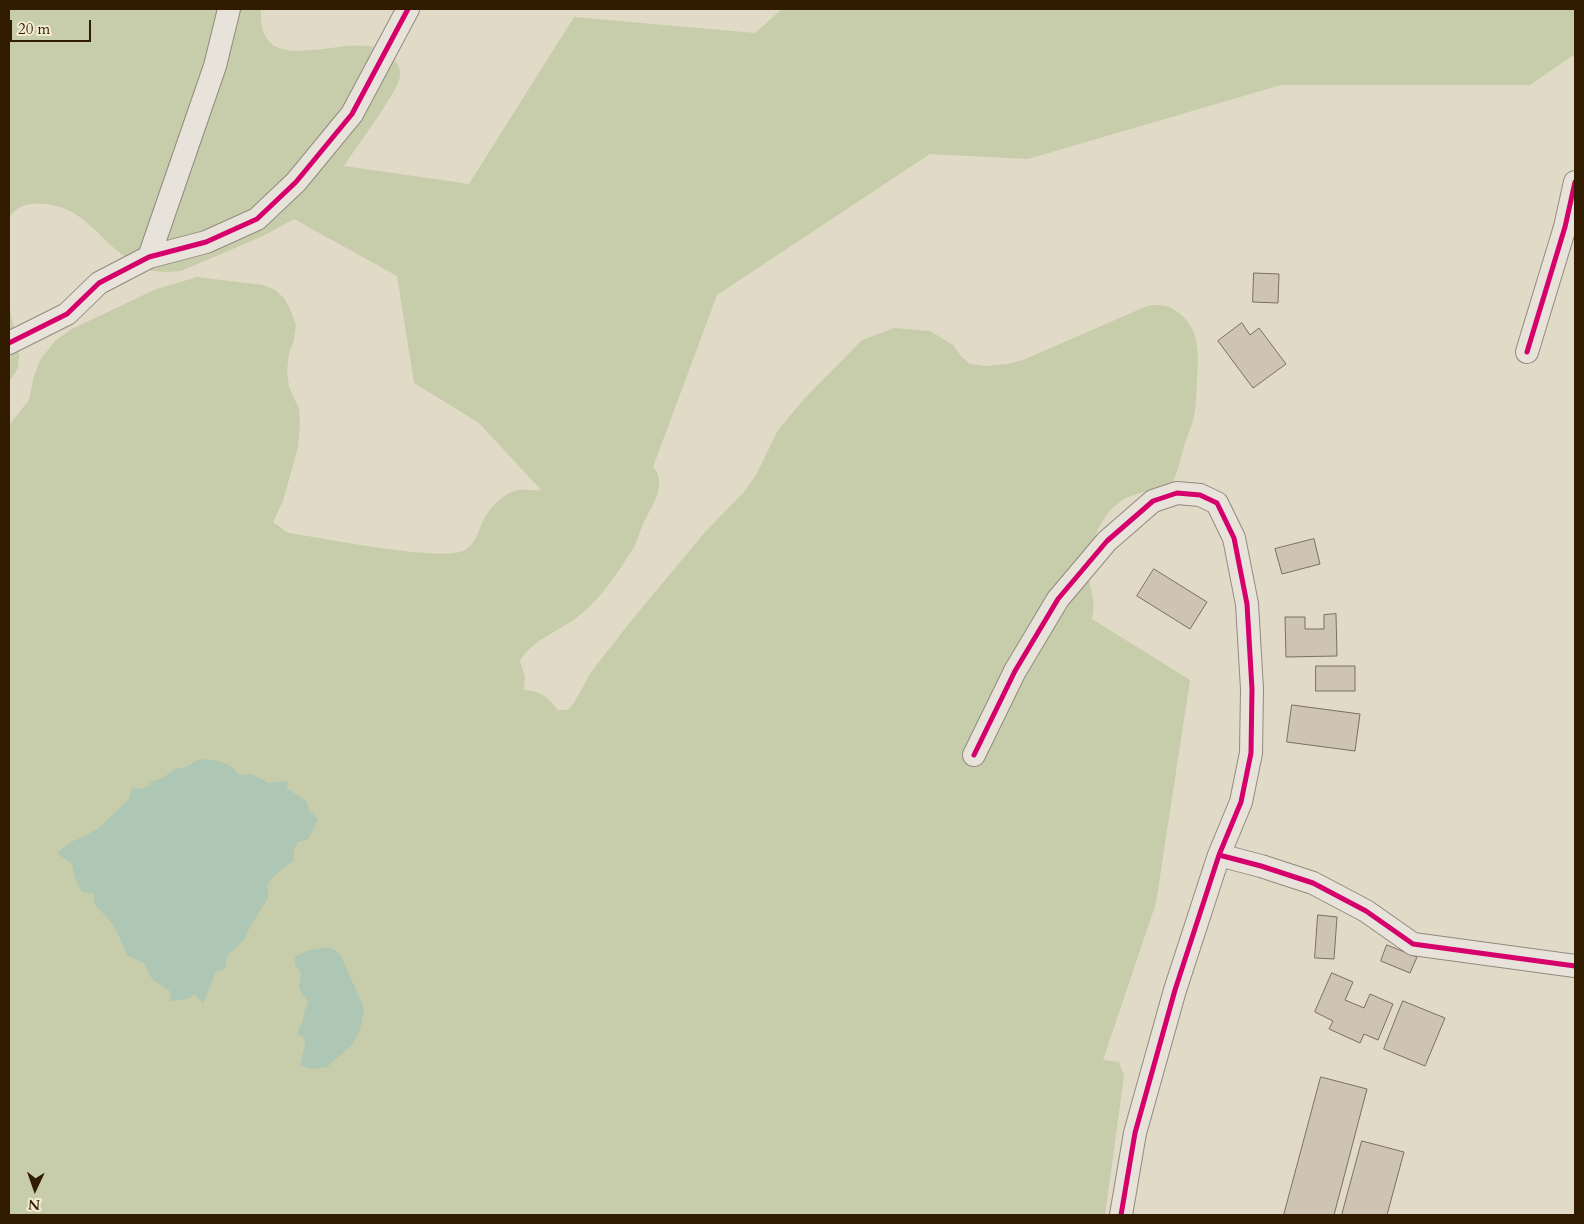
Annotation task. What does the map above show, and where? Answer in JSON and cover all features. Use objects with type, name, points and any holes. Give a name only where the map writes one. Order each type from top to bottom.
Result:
[{"type":"street","points":[[149,257],[215,66],[229,9]]},
{"type":"street","points":[[9,343],[67,314],[99,283],[149,257],[206,242],[257,219],[290,188],[352,114],[408,9]]},
{"type":"street","points":[[1527,352],[1565,227],[1575,182]]},
{"type":"street","points":[[974,755],[1014,671],[1053,607],[1107,540],[1153,501],[1177,493],[1200,495],[1217,503],[1234,538],[1246,604],[1252,689],[1251,753],[1241,802],[1219,855],[1175,990],[1135,1133],[1121,1215]]},
{"type":"street","points":[[1219,855],[1313,882],[1366,911],[1413,944],[1575,966]]},
{"type":"shaded area","points":[[9,9],[261,9],[264,33],[275,46],[293,51],[359,46],[379,48],[393,58],[397,64],[400,73],[398,83],[393,94],[344,166],[469,184],[574,17],[755,33],[782,9],[1575,9],[1575,54],[1530,85],[1281,85],[1028,159],[930,154],[717,295],[653,467],[657,473],[659,487],[634,547],[610,583],[588,608],[572,621],[539,641],[525,653],[520,661],[525,677],[524,690],[544,696],[558,710],[568,710],[574,703],[591,672],[635,616],[705,532],[743,493],[756,475],[778,430],[804,399],[862,340],[894,328],[930,331],[953,345],[970,364],[986,366],[1008,364],[1023,360],[1147,306],[1164,306],[1179,313],[1192,328],[1195,336],[1198,364],[1194,416],[1177,472],[1170,486],[1126,498],[1109,512],[1097,531],[1090,553],[1089,564],[1089,580],[1094,605],[1092,619],[1190,680],[1156,903],[1103,1060],[1119,1062],[1124,1076],[1105,1215],[9,1215],[9,425],[29,400],[34,376],[40,360],[56,340],[72,329],[154,290],[197,277],[263,285],[275,290],[284,298],[296,325],[287,371],[289,387],[299,409],[298,447],[283,501],[273,522],[288,533],[408,551],[452,553],[465,550],[472,544],[487,514],[503,497],[518,490],[541,490],[479,423],[414,383],[397,276],[294,219],[263,236],[181,271],[164,272],[147,269],[130,260],[84,220],[63,208],[48,204],[25,205],[13,213],[9,219]]},
{"type":"shaded area","points":[[9,304],[19,356],[18,368],[9,382]]},
{"type":"shaded area","points":[[199,759],[222,762],[235,770],[239,775],[252,774],[268,783],[288,781],[287,788],[307,802],[309,810],[318,820],[308,839],[298,842],[294,850],[294,860],[276,874],[267,885],[269,896],[244,940],[227,956],[225,969],[216,971],[203,1004],[195,994],[188,999],[170,1001],[171,992],[152,979],[144,963],[128,956],[114,926],[95,904],[93,893],[82,892],[75,878],[72,864],[57,853],[71,842],[100,827],[128,800],[132,788],[143,789],[175,769],[187,767]]},
{"type":"shaded area","points":[[327,947],[335,950],[341,956],[364,1008],[360,1030],[352,1045],[327,1067],[315,1069],[300,1066],[305,1045],[304,1037],[297,1034],[308,1002],[306,997],[302,996],[299,986],[301,973],[295,964],[295,957],[306,951]]},
{"type":"building","points":[[1254,273],[1279,274],[1278,303],[1253,302]]},
{"type":"building","points":[[1242,323],[1250,335],[1259,328],[1286,364],[1253,388],[1218,341]]},
{"type":"building","points":[[1314,539],[1320,564],[1282,574],[1275,549]]},
{"type":"building","points":[[1154,569],[1207,602],[1190,629],[1137,596]]},
{"type":"building","points":[[1336,614],[1337,656],[1286,657],[1285,617],[1305,617],[1305,629],[1324,629],[1324,615]]},
{"type":"building","points":[[1316,666],[1355,666],[1355,691],[1316,691]]},
{"type":"building","points":[[1292,705],[1360,714],[1355,751],[1287,742]]},
{"type":"building","points":[[1318,915],[1337,917],[1334,959],[1315,958]]},
{"type":"building","points":[[1387,945],[1417,957],[1410,973],[1381,961]]},
{"type":"building","points":[[1332,973],[1353,982],[1345,1000],[1364,1008],[1370,994],[1393,1004],[1378,1040],[1364,1034],[1360,1043],[1329,1029],[1333,1021],[1315,1012]]},
{"type":"building","points":[[1403,1001],[1445,1018],[1425,1066],[1384,1049]]},
{"type":"building","points":[[1321,1077],[1367,1089],[1334,1215],[1284,1215]]},
{"type":"building","points":[[1362,1141],[1404,1152],[1387,1215],[1342,1215]]},
{"type":"cycle path","points":[[9,343],[67,314],[99,283],[149,257],[206,242],[257,219],[296,182],[352,114],[408,9]]},
{"type":"cycle path","points":[[1527,352],[1565,227],[1575,182]]},
{"type":"cycle path","points":[[974,755],[1015,671],[1058,599],[1107,541],[1153,501],[1177,493],[1200,495],[1217,503],[1234,538],[1247,604],[1252,689],[1251,753],[1241,802],[1219,855],[1175,990],[1135,1133],[1121,1215]]},
{"type":"cycle path","points":[[1219,855],[1313,883],[1366,911],[1413,944],[1575,966]]}]
